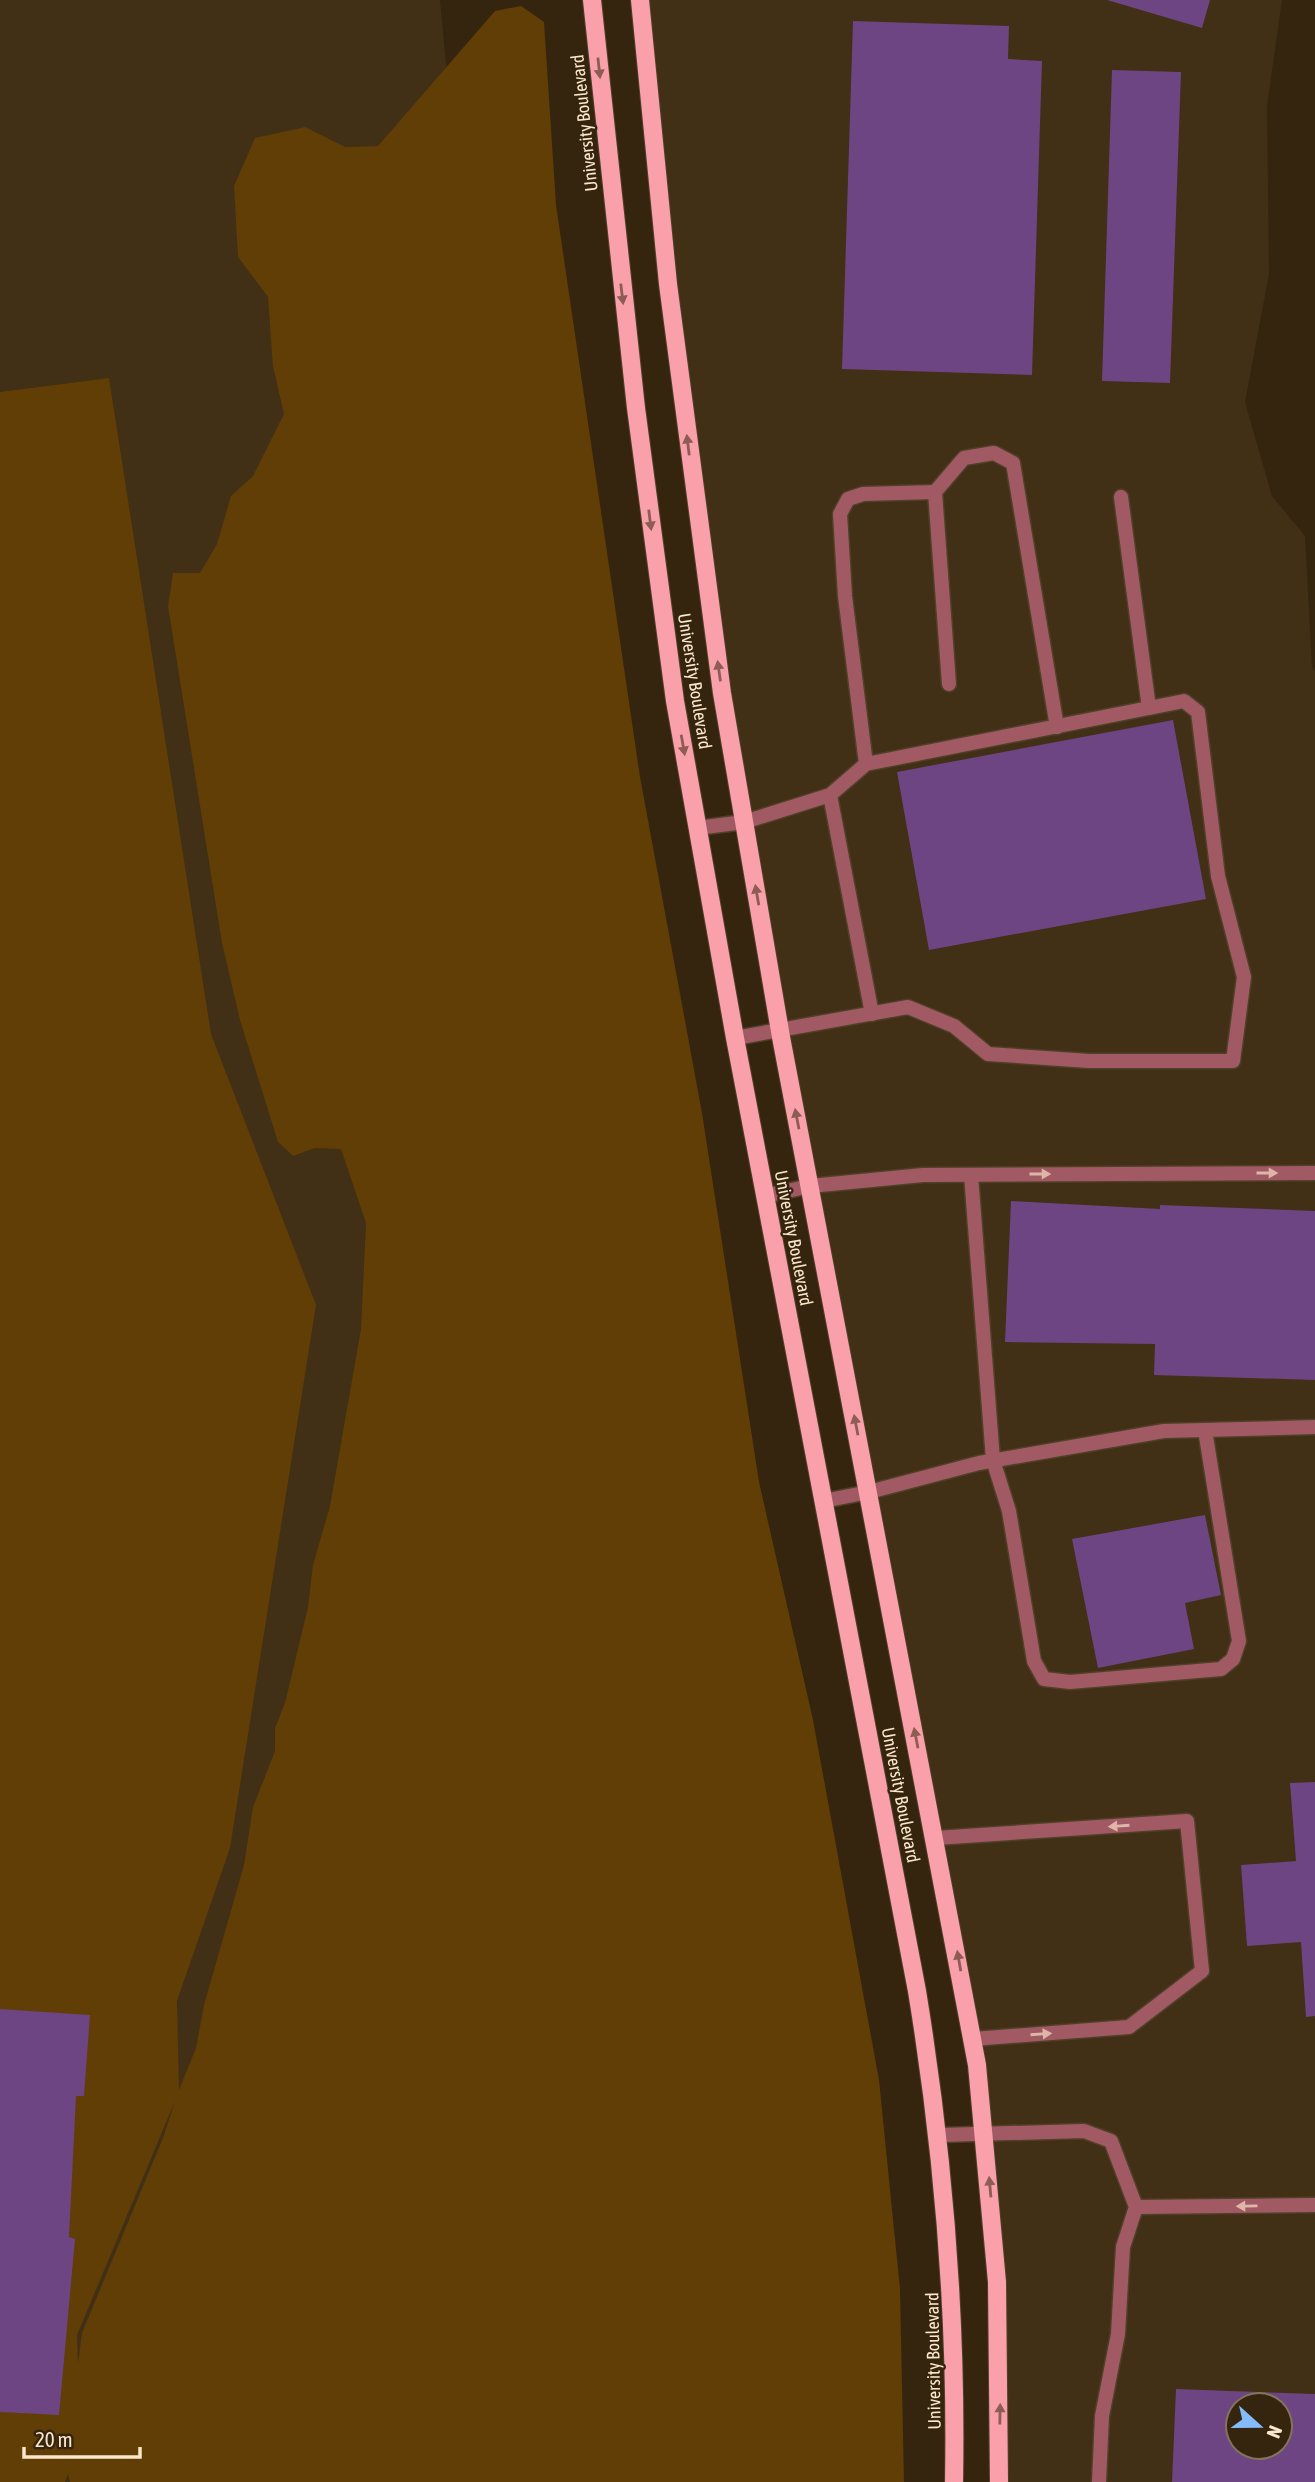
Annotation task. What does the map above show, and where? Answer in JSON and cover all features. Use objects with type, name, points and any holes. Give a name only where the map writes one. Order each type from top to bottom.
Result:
[{"type":"main road","name":"University Boulevard","points":[[592,0],[636,408],[675,701],[735,1038],[917,1991],[940,2135],[954,2318],[954,2482]]},
{"type":"main road","name":"University Boulevard","points":[[640,0],[671,311],[722,693],[781,1032],[972,2039],[984,2133],[997,2282],[999,2482]]},
{"type":"lane","points":[[949,684],[935,492],[964,457],[994,453],[1013,463],[1057,727]]},
{"type":"lane","points":[[866,764],[845,596],[840,514],[848,499],[863,494],[935,492]]},
{"type":"lane","points":[[1121,497],[1149,708]]},
{"type":"lane","points":[[698,828],[744,822],[830,795],[866,764],[1184,701],[1198,712],[1218,876],[1244,977],[1233,1060],[1089,1061],[988,1054],[954,1026],[908,1007],[781,1032],[735,1038]]},
{"type":"lane","points":[[830,795],[872,1014]]},
{"type":"lane","points":[[765,1196],[810,1186],[923,1175],[1315,1173]]},
{"type":"lane","points":[[971,1175],[993,1460],[1009,1511],[1034,1661],[1044,1679],[1070,1682],[1221,1669],[1233,1659],[1239,1640],[1205,1430]]},
{"type":"lane","points":[[823,1501],[993,1460],[1164,1431],[1315,1427]]},
{"type":"lane","points":[[936,1838],[1187,1821],[1202,1971],[1129,2027],[972,2039]]},
{"type":"lane","points":[[940,2135],[1084,2132],[1111,2141],[1136,2207],[1123,2247],[1118,2334],[1102,2416],[1099,2482]]},
{"type":"lane","points":[[1136,2207],[1315,2205]]},
{"type":"shaded area","points":[[0,0],[440,0],[491,545],[403,1267],[82,2482],[0,2482]]},
{"type":"shaded area","points":[[640,0],[1282,0],[1267,106],[1269,274],[1245,402],[1272,496],[1305,536],[1312,667],[1315,671],[1315,2482],[999,2482],[989,2181],[722,693]]},
{"type":"shaded area","points":[[521,6],[544,22],[556,205],[640,777],[702,1113],[759,1482],[813,1720],[879,2080],[900,2289],[904,2482],[70,2482],[68,2474],[65,2482],[0,2482],[0,392],[109,378],[211,1034],[316,1305],[230,1848],[177,2001],[179,2090],[196,2048],[204,2005],[244,1865],[253,1807],[275,1751],[275,1728],[285,1703],[308,1607],[313,1565],[330,1506],[361,1329],[366,1223],[341,1149],[315,1148],[293,1156],[278,1142],[240,1020],[222,943],[168,606],[173,573],[200,573],[217,544],[231,496],[253,476],[284,414],[273,366],[268,297],[238,257],[234,186],[255,138],[305,127],[345,147],[378,146],[495,11]],"holes":[[[175,2101],[163,2138],[82,2333],[78,2364],[77,2335]]]},
{"type":"building","points":[[1107,0],[1210,0],[1202,28]]},
{"type":"building","points":[[853,21],[1009,26],[1008,59],[1042,61],[1032,375],[842,369]]},
{"type":"building","points":[[1112,70],[1181,72],[1170,383],[1102,381]]},
{"type":"building","points":[[1173,720],[1206,899],[929,950],[897,772]]},
{"type":"building","points":[[1011,1201],[1160,1209],[1160,1205],[1315,1211],[1315,1380],[1154,1375],[1155,1344],[1005,1342]]},
{"type":"building","points":[[1205,1515],[1221,1595],[1185,1603],[1194,1649],[1098,1668],[1072,1539]]},
{"type":"building","points":[[1315,1782],[1315,2016],[1306,2017],[1301,1942],[1247,1946],[1241,1865],[1296,1861],[1290,1783]]},
{"type":"building","points":[[0,2009],[90,2015],[84,2096],[76,2096],[69,2237],[75,2239],[59,2415],[0,2412]]},
{"type":"building","points":[[1176,2389],[1232,2391],[1224,2391],[1224,2461],[1294,2461],[1294,2393],[1315,2394],[1315,2482],[1172,2482]]}]
